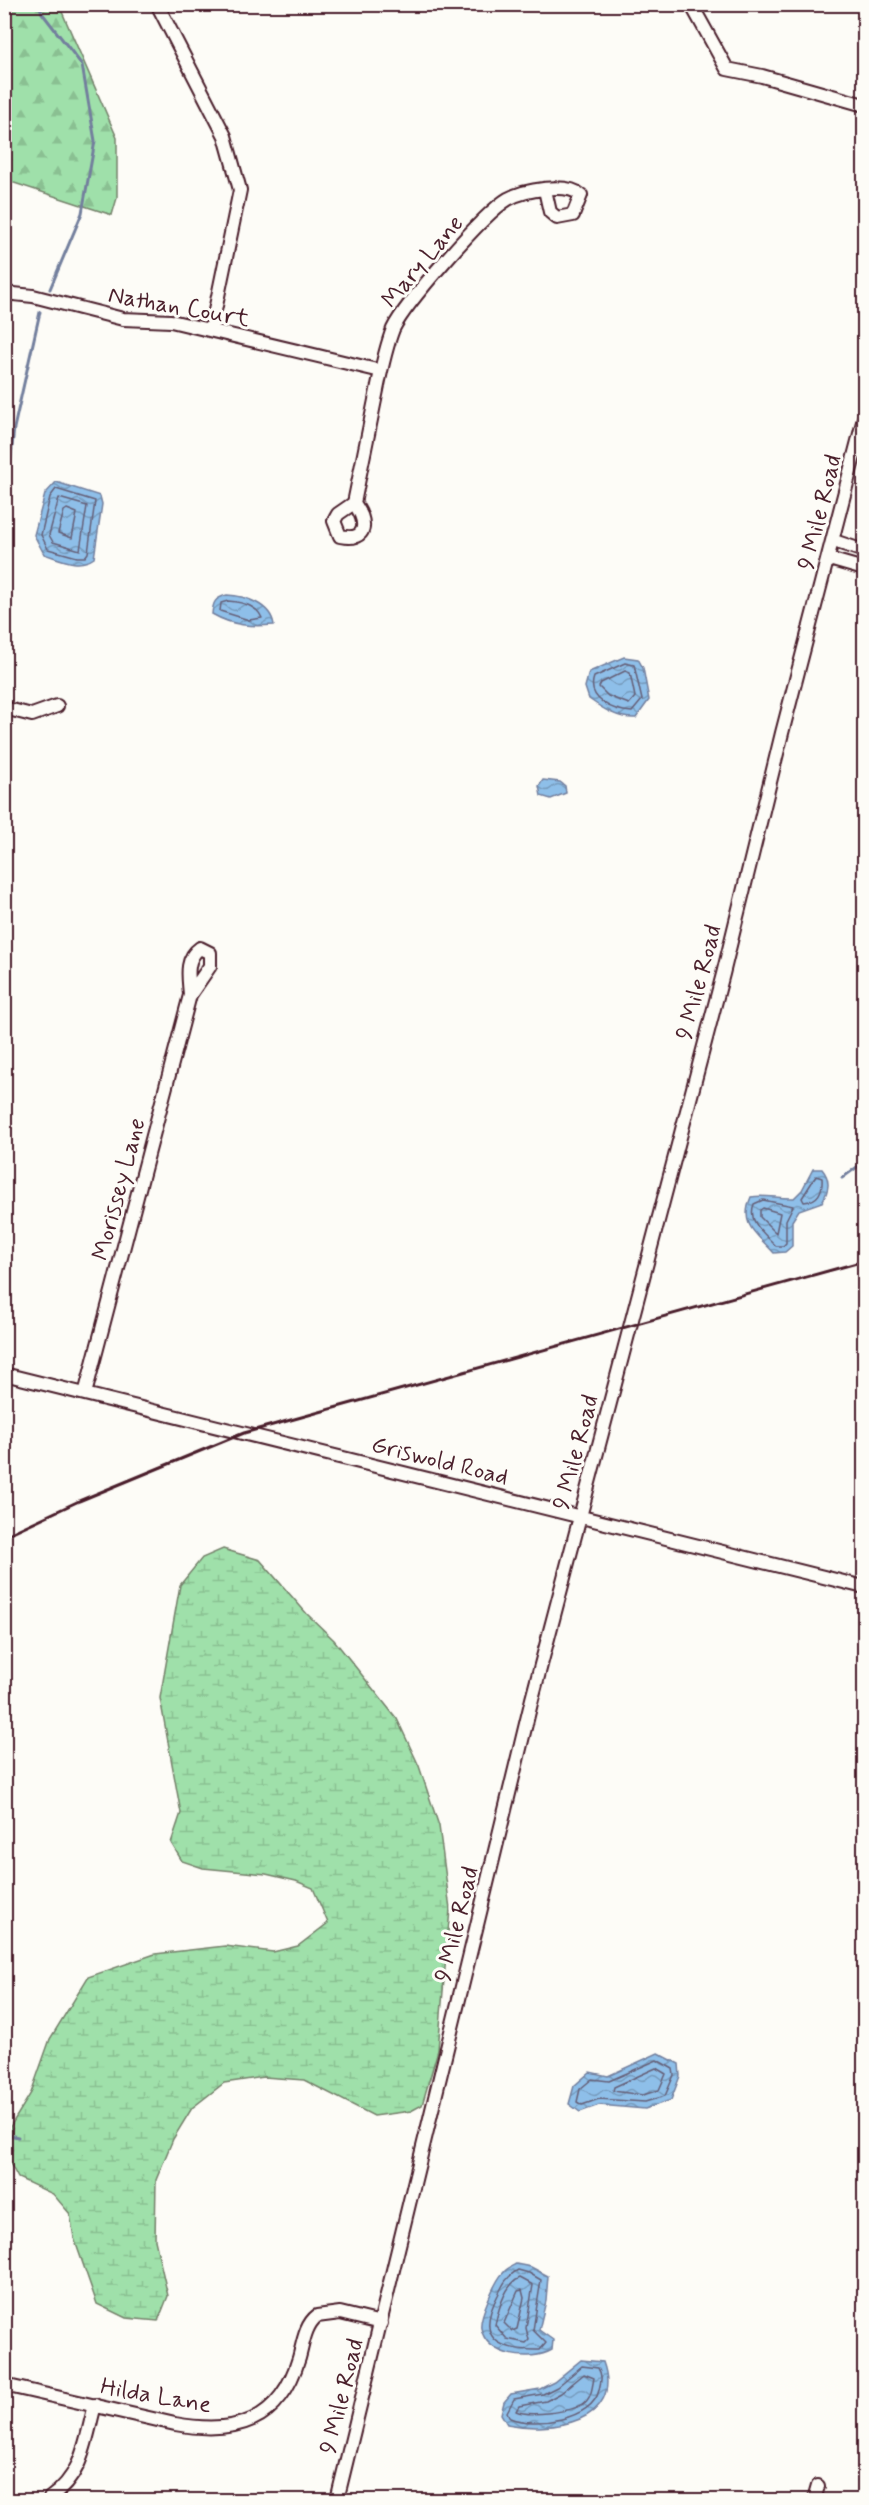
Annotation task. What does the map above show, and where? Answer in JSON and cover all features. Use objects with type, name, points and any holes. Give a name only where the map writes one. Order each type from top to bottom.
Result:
[{"type":"street","points":[[157,4],[225,136],[240,190],[211,330]]},
{"type":"street","points":[[691,4],[727,69],[762,76],[864,105]]},
{"type":"street","name":"Mary Lane","points":[[354,503],[385,351],[398,319],[423,286],[483,222],[508,199],[544,190]]},
{"type":"street","name":"Nathan Court","points":[[4,293],[33,296],[123,319],[171,321],[381,371]]},
{"type":"street","name":"9 Mile Road","points":[[337,2500],[526,1722],[834,541],[864,418]]},
{"type":"street","points":[[834,541],[864,550]]},
{"type":"street","points":[[829,559],[864,568]]},
{"type":"street","points":[[4,708],[32,715],[57,706]]},
{"type":"street","name":"Morissey Lane","points":[[85,1394],[190,995]]},
{"type":"street","name":"Griswold Road","points":[[4,1374],[864,1587]]},
{"type":"street","name":"Hilda Lane","points":[[4,2385],[198,2428],[232,2427],[257,2418],[277,2403],[290,2384],[308,2326],[317,2316],[332,2312],[381,2323]]},
{"type":"street","points":[[50,2498],[65,2487],[77,2470],[95,2405]]},
{"type":"street","points":[[814,2500],[818,2486]]},
{"type":"green space","points":[[5,4],[59,5],[117,138],[117,198],[112,215],[5,180]]},
{"type":"green space","points":[[223,1549],[260,1560],[307,1614],[334,1640],[397,1719],[419,1766],[439,1826],[450,1909],[438,2050],[422,2105],[411,2111],[374,2116],[304,2080],[264,2077],[224,2083],[192,2108],[173,2139],[156,2180],[155,2240],[168,2296],[158,2321],[126,2318],[97,2304],[74,2238],[70,2214],[53,2194],[18,2178],[4,2152],[5,2135],[31,2093],[50,2039],[88,1977],[155,1954],[225,1946],[273,1952],[298,1946],[328,1923],[313,1888],[296,1881],[266,1874],[203,1868],[182,1861],[171,1843],[181,1813],[160,1698],[180,1585],[202,1558]]},
{"type":"water","points":[[56,482],[100,496],[102,504],[94,558],[88,561],[69,562],[44,554],[34,535],[45,494]]},
{"type":"water","points":[[227,595],[256,602],[268,612],[274,625],[242,625],[212,614],[215,601]]},
{"type":"water","points":[[624,657],[638,659],[643,668],[649,700],[636,718],[611,713],[589,699],[585,687],[589,672]]},
{"type":"water","points":[[543,780],[560,782],[565,786],[566,793],[551,799],[541,796],[539,786]]},
{"type":"water","points":[[813,1169],[822,1169],[827,1177],[828,1185],[824,1198],[822,1202],[799,1210],[792,1221],[792,1246],[785,1252],[774,1253],[748,1222],[747,1215],[751,1197],[794,1198],[802,1190]]},
{"type":"water","points":[[658,2053],[679,2064],[680,2076],[671,2100],[645,2109],[599,2105],[580,2112],[569,2104],[574,2086],[590,2072],[608,2076]]},
{"type":"water","points":[[516,2264],[531,2267],[548,2276],[546,2301],[539,2330],[553,2340],[552,2350],[543,2354],[522,2356],[500,2351],[485,2338],[481,2328],[485,2307],[497,2282],[505,2271]]},
{"type":"water","points":[[581,2360],[603,2362],[607,2383],[603,2399],[594,2411],[579,2419],[543,2427],[507,2424],[501,2414],[504,2402],[511,2394],[540,2389],[554,2382]]},
{"type":"waterway","points":[[39,4],[42,13],[82,65],[95,141],[82,213],[50,289]]},
{"type":"waterway","points":[[4,522],[14,428],[40,312]]},
{"type":"waterway","points":[[842,1178],[864,1162]]},
{"type":"waterway","points":[[4,2134],[18,2137]]},
{"type":"railway","points":[[4,1536],[79,1501],[244,1433],[864,1261]]}]
